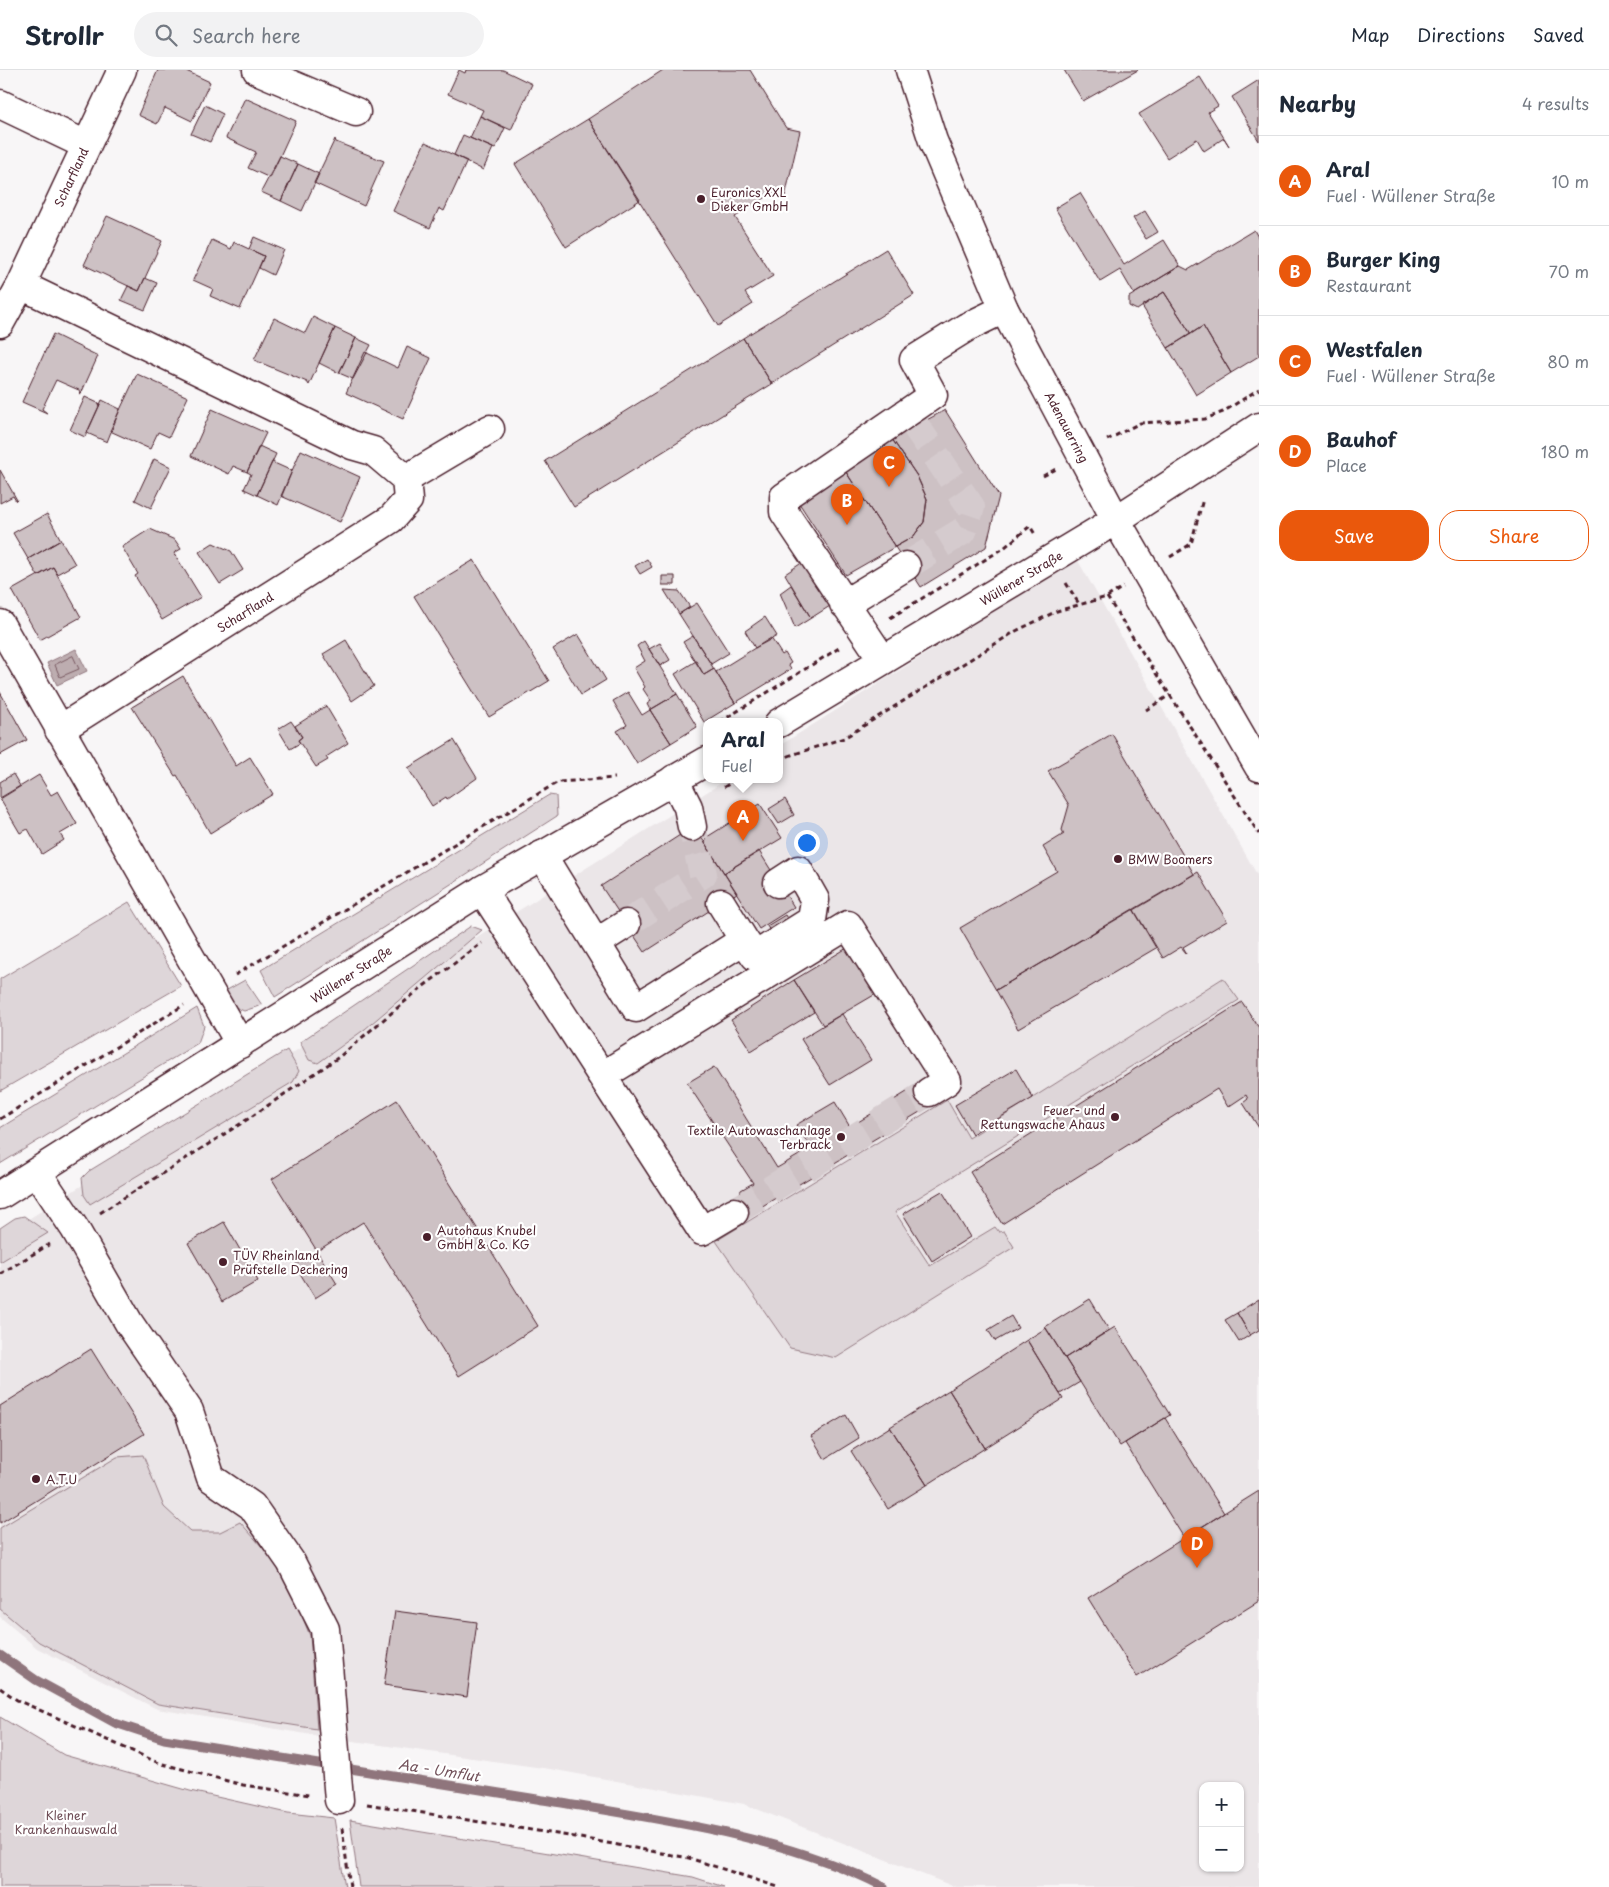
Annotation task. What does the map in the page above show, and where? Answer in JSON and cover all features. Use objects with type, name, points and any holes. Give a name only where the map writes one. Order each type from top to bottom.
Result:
[{"type":"street","name":"Scharfland","points":[[0,322],[21,285],[122,70]]},
{"type":"street","points":[[257,70],[356,112]]},
{"type":"street","name":"Adenauerring","points":[[910,70],[944,168],[1004,309],[1116,520],[1259,768]]},
{"type":"street","points":[[0,104],[86,145]]},
{"type":"street","points":[[21,285],[352,445],[373,452],[406,479],[490,429]]},
{"type":"street","points":[[883,660],[784,512],[784,497],[911,419],[933,395],[914,360],[967,327],[1004,309]]},
{"type":"street","name":"Wüllener Straße","points":[[783,721],[1116,520],[1259,427]]},
{"type":"street","name":"Scharfland","points":[[59,730],[391,519],[408,500],[406,479]]},
{"type":"street","points":[[844,604],[906,566]]},
{"type":"street","points":[[0,624],[240,1044]]},
{"type":"street","name":"Wüllener Straße","points":[[0,1195],[482,890],[703,763]]},
{"type":"street","points":[[674,779],[690,817]]},
{"type":"street","points":[[542,854],[636,1008],[744,940]]},
{"type":"street","points":[[722,903],[755,956],[812,920],[816,900],[798,870],[778,883]]},
{"type":"street","points":[[482,890],[702,1231],[734,1212]]},
{"type":"street","points":[[596,943],[626,924]]},
{"type":"street","points":[[602,1076],[848,925],[947,1081],[929,1092]]},
{"type":"street","points":[[37,1172],[75,1229],[129,1323],[189,1411],[211,1478],[252,1506],[291,1562],[325,1629],[338,1795]]},
{"type":"path","points":[[1044,476],[1140,423],[1205,419],[1223,412],[1259,390]]},
{"type":"path","points":[[1191,544],[1202,499],[1209,495]]},
{"type":"path","points":[[1107,597],[1259,834]]},
{"type":"path","points":[[783,758],[844,738],[1016,631],[1079,604]]},
{"type":"path","points":[[1146,710],[1170,695]]},
{"type":"path","points":[[0,1120],[210,989],[252,966],[558,782],[620,778]]},
{"type":"path","points":[[690,817],[732,783]]},
{"type":"path","points":[[0,1274],[75,1229],[248,1119],[340,1057],[421,988],[504,926]]},
{"type":"path","points":[[0,1688],[17,1700],[159,1763],[243,1785],[338,1795],[689,1858],[778,1887]]},
{"type":"path","points":[[338,1795],[350,1887]]},
{"type":"shaded area","points":[[1077,559],[1259,878],[1259,1887],[955,1887],[744,1804],[550,1769],[318,1736],[157,1709],[37,1648],[0,1617],[0,1237],[721,783],[783,783],[783,743]]},
{"type":"green space","points":[[549,795],[556,796],[557,816],[275,997],[261,970]]},
{"type":"green space","points":[[129,902],[181,986],[0,1091],[0,979]]},
{"type":"green space","points":[[471,926],[482,930],[365,1029],[318,1063],[309,1060],[300,1042]]},
{"type":"green space","points":[[1223,978],[1239,1000],[895,1212],[930,1266],[995,1227],[999,1232],[1004,1231],[1014,1247],[836,1358],[790,1348],[716,1241],[947,1100],[969,1138]]},
{"type":"green space","points":[[245,980],[262,1005],[244,1011],[224,1002],[220,994]]},
{"type":"green space","points":[[197,1008],[204,1026],[198,1043],[0,1164],[0,1128]]},
{"type":"green space","points":[[287,1050],[299,1071],[293,1082],[90,1204],[84,1195],[82,1178],[89,1171]]},
{"type":"green space","points":[[24,1216],[48,1233],[0,1262],[0,1228],[15,1218]]},
{"type":"green space","points":[[143,1455],[164,1507],[191,1532],[220,1532],[240,1522],[285,1573],[310,1636],[317,1729],[158,1704],[39,1642],[0,1609],[0,1528],[117,1457]]},
{"type":"green space","name":"Kleiner Krankenhauswald","points":[[0,1717],[64,1755],[190,1791],[288,1813],[334,1818],[345,1887],[0,1887]]},
{"type":"green space","points":[[350,1820],[693,1877],[724,1887],[359,1887]]},
{"type":"water","points":[[76,649],[87,671],[57,685],[47,663]]},
{"type":"building","points":[[158,70],[184,70],[210,82],[192,121],[165,108],[157,124],[138,115]]},
{"type":"building","points":[[459,70],[465,73],[466,70],[503,70],[532,84],[511,130],[480,116],[483,110],[448,94]]},
{"type":"building","name":"Euronics XXL Dieker GmbH","points":[[663,70],[750,70],[786,128],[800,131],[785,197],[771,194],[735,217],[773,276],[745,293],[753,304],[718,326],[588,119]]},
{"type":"building","points":[[1064,70],[1138,70],[1083,101]]},
{"type":"building","points":[[1200,77],[1218,106],[1208,112],[1229,146],[1224,138],[1204,151],[1197,139],[1167,158],[1139,114]]},
{"type":"building","points":[[1259,80],[1259,141],[1232,97]]},
{"type":"building","points":[[245,98],[296,121],[270,178],[248,168],[256,152],[226,138]]},
{"type":"building","points":[[205,105],[223,114],[210,142],[191,134]]},
{"type":"building","points":[[480,116],[505,128],[495,149],[470,138]]},
{"type":"building","points":[[588,119],[640,200],[566,247],[515,164]]},
{"type":"building","points":[[463,135],[493,148],[483,170],[454,155]]},
{"type":"building","points":[[335,139],[336,142],[384,161],[364,206],[314,183]]},
{"type":"building","points":[[425,142],[467,161],[444,211],[439,208],[430,228],[393,211]]},
{"type":"building","points":[[280,156],[298,164],[281,201],[261,192]]},
{"type":"building","points":[[298,164],[319,174],[302,211],[281,201]]},
{"type":"building","points":[[1080,193],[1124,265],[1164,240],[1180,266],[1134,294],[1120,270],[1100,282],[1055,208]]},
{"type":"building","points":[[1145,211],[1158,232],[1146,239],[1133,218]]},
{"type":"building","points":[[107,216],[162,241],[139,291],[84,265]]},
{"type":"building","points":[[1254,230],[1259,239],[1259,356],[1231,373],[1203,326],[1191,334],[1164,292],[1137,310],[1129,306],[1129,297],[1180,266],[1188,270]]},
{"type":"building","points":[[254,237],[284,250],[273,275],[259,268],[264,256],[249,249]]},
{"type":"building","points":[[212,240],[231,249],[234,242],[264,256],[240,309],[210,296],[213,289],[193,280]]},
{"type":"building","points":[[886,249],[914,295],[772,384],[743,338]]},
{"type":"building","points":[[145,278],[157,283],[145,310],[121,300],[128,286],[139,291]]},
{"type":"building","points":[[1164,292],[1191,334],[1168,348],[1142,306]]},
{"type":"building","points":[[313,317],[335,328],[309,385],[307,382],[254,360],[274,318],[305,333]]},
{"type":"building","points":[[1203,326],[1231,373],[1196,395],[1168,348]]},
{"type":"building","points":[[335,328],[356,338],[339,373],[319,363]]},
{"type":"building","points":[[53,334],[98,356],[80,396],[81,391],[56,380],[42,409],[47,413],[22,402]]},
{"type":"building","points":[[356,338],[371,345],[353,379],[339,373]]},
{"type":"building","points":[[743,338],[772,384],[574,507],[545,461]]},
{"type":"building","points":[[407,347],[431,358],[403,419],[346,393],[365,352],[398,368]]},
{"type":"building","points":[[137,374],[188,397],[169,437],[158,432],[150,449],[110,431]]},
{"type":"building","points":[[85,397],[100,404],[85,437],[70,430]]},
{"type":"building","points":[[102,400],[120,409],[107,442],[87,433]]},
{"type":"building","points":[[212,409],[266,433],[247,472],[233,466],[229,474],[191,456]]},
{"type":"building","points":[[945,410],[999,496],[986,547],[921,587],[895,547],[913,537],[924,522],[927,499],[917,476],[892,439]]},
{"type":"building","points":[[892,439],[917,476],[927,499],[924,522],[913,537],[895,547],[844,469]]},
{"type":"building","points":[[259,446],[276,454],[257,495],[244,489],[251,474],[247,472]]},
{"type":"building","points":[[301,450],[360,477],[340,522],[281,496]]},
{"type":"building","points":[[154,459],[171,467],[151,508],[135,500]]},
{"type":"building","points":[[272,462],[292,471],[278,505],[257,495]]},
{"type":"building","points":[[844,469],[895,547],[846,575],[799,503],[810,497],[807,492]]},
{"type":"building","points":[[0,470],[16,501],[13,496],[0,503]]},
{"type":"building","points":[[47,514],[61,540],[28,559],[13,533]]},
{"type":"building","points":[[150,529],[175,540],[181,549],[174,553],[201,597],[162,620],[135,576],[138,574],[122,547]]},
{"type":"building","points":[[61,540],[75,564],[57,574],[53,567],[38,576],[28,559]]},
{"type":"building","points":[[213,543],[231,551],[243,570],[220,584],[199,552]]},
{"type":"building","points":[[647,559],[652,567],[640,574],[635,566]]},
{"type":"building","points":[[474,560],[549,681],[489,717],[414,596]]},
{"type":"building","points":[[803,562],[830,606],[811,618],[785,574]]},
{"type":"building","points":[[53,567],[81,617],[40,640],[12,590]]},
{"type":"building","points":[[662,576],[675,576],[675,585],[662,585]]},
{"type":"building","points":[[791,585],[811,618],[795,628],[780,593]]},
{"type":"building","points":[[664,590],[679,591],[690,607],[679,614]]},
{"type":"building","points":[[697,603],[729,653],[711,664],[679,614]]},
{"type":"building","points":[[765,617],[777,636],[755,648],[745,631]]},
{"type":"building","points":[[578,634],[606,680],[581,695],[553,649]]},
{"type":"building","points":[[693,636],[714,669],[704,675],[683,642]]},
{"type":"building","points":[[771,638],[782,655],[785,653],[791,663],[788,665],[791,669],[735,703],[716,672]]},
{"type":"building","points":[[346,640],[374,686],[352,701],[323,654]]},
{"type":"building","points":[[644,641],[677,694],[650,710],[647,704],[651,701],[643,689],[645,687],[634,668],[645,661],[637,646]]},
{"type":"building","points":[[660,643],[670,660],[660,666],[649,649]]},
{"type":"building","points":[[696,661],[704,675],[714,669],[735,703],[711,718],[703,718],[703,720],[675,674]]},
{"type":"building","points":[[183,676],[236,766],[250,757],[273,794],[210,833],[177,775],[175,776],[132,707]]},
{"type":"building","points":[[0,692],[27,740],[0,755]]},
{"type":"building","points":[[628,692],[642,715],[650,710],[671,743],[637,764],[617,731],[627,725],[613,701]]},
{"type":"building","points":[[677,694],[697,727],[671,743],[650,710]]},
{"type":"building","points":[[326,706],[348,743],[326,757],[328,760],[316,767],[298,740],[302,737],[295,726]]},
{"type":"building","points":[[291,721],[302,737],[298,740],[300,743],[290,749],[278,729]]},
{"type":"building","name":"BMW Boomers","points":[[1112,734],[1194,874],[996,990],[960,928],[1057,871],[1043,847],[1064,834],[1062,830],[1069,805],[1048,771]]},
{"type":"building","points":[[454,740],[477,778],[447,799],[446,797],[432,806],[408,768]]},
{"type":"building","points":[[13,774],[20,786],[0,798],[0,782]]},
{"type":"building","points":[[39,775],[51,795],[58,791],[77,824],[60,834],[64,840],[42,854],[28,829],[20,833],[0,799]]},
{"type":"building","points":[[785,799],[794,815],[779,824],[769,809]]},
{"type":"building","points":[[760,804],[782,838],[724,873],[705,843],[707,837]]},
{"type":"building","points":[[694,826],[737,893],[645,952],[601,886]]},
{"type":"building","points":[[759,851],[794,907],[759,929],[724,873]]},
{"type":"building","points":[[1198,872],[1227,921],[1183,947],[1187,954],[1181,947],[1163,958],[1134,910]]},
{"type":"building","points":[[1133,909],[1156,948],[1018,1029],[996,990]]},
{"type":"building","points":[[785,915],[791,925],[773,936],[767,926]]},
{"type":"building","points":[[852,945],[881,991],[823,1025],[794,980]]},
{"type":"building","points":[[794,980],[814,1012],[751,1051],[731,1020]]},
{"type":"building","name":"Feuer- und Rettungswache Ahaus","points":[[1242,1002],[1259,1028],[1259,1128],[1243,1103],[1248,1099],[1246,1095],[1228,1107],[1217,1089],[1002,1224],[970,1172]]},
{"type":"building","points":[[842,1014],[871,1060],[830,1085],[801,1039]]},
{"type":"building","name":"Textile Autowaschanlage Terbrack","points":[[714,1067],[777,1168],[811,1148],[796,1125],[835,1102],[850,1127],[923,1082],[935,1103],[739,1220],[734,1212],[741,1190],[753,1183],[687,1083]]},
{"type":"building","points":[[1016,1069],[1033,1098],[972,1134],[955,1105]]},
{"type":"building","name":"Autohaus Knubel GmbH & Co. KG","points":[[397,1100],[538,1326],[459,1376],[363,1222],[317,1251],[272,1179]]},
{"type":"building","points":[[942,1191],[970,1237],[932,1261],[903,1214]]},
{"type":"building","name":"TÜV Rheinland Prüfstelle Dechering","points":[[224,1222],[258,1281],[222,1302],[188,1243]]},
{"type":"building","points":[[317,1251],[337,1284],[315,1298],[295,1265]]},
{"type":"building","points":[[1090,1299],[1109,1330],[1065,1358],[1045,1327]]},
{"type":"building","points":[[1259,1299],[1259,1330],[1250,1335],[1237,1313]]},
{"type":"building","points":[[1237,1313],[1250,1335],[1239,1342],[1225,1320]]},
{"type":"building","points":[[1011,1316],[1018,1328],[995,1341],[988,1330]]},
{"type":"building","points":[[1115,1327],[1170,1415],[1120,1446],[1065,1358]]},
{"type":"building","points":[[1046,1328],[1080,1382],[1060,1394],[1027,1340]]},
{"type":"building","points":[[1027,1340],[1063,1399],[985,1448],[949,1390]]},
{"type":"building","name":"A.T.U","points":[[91,1349],[144,1434],[0,1523],[0,1406]]},
{"type":"building","points":[[949,1390],[985,1448],[927,1485],[890,1427]]},
{"type":"building","points":[[846,1415],[859,1438],[825,1459],[811,1436]]},
{"type":"building","points":[[1165,1418],[1224,1513],[1184,1538],[1125,1443]]},
{"type":"building","points":[[890,1427],[927,1485],[888,1509],[851,1451]]},
{"type":"building","points":[[1259,1491],[1259,1601],[1137,1677],[1088,1598]]},
{"type":"building","points":[[395,1611],[477,1622],[467,1697],[384,1685]]},
{"type":"waterway","name":"Aa - Umflut","points":[[0,1655],[36,1680],[115,1723],[164,1739],[624,1813],[714,1830],[802,1854],[844,1869],[884,1887]]},
{"type":"tunnel","points":[[906,566],[963,531],[971,507],[915,425]]},
{"type":"tunnel","points":[[626,924],[703,874],[692,827]]},
{"type":"tunnel","points":[[734,1212],[929,1092]]},
{"type":"place","name":"Euronics XXL Dieker GmbH","points":[[701,199]]},
{"type":"place","name":"Westfalen","points":[[889,487]]},
{"type":"place","name":"Burger King","points":[[847,525]]},
{"type":"place","name":"Aral","points":[[743,841]]},
{"type":"place","name":"BMW Boomers","points":[[1118,859]]},
{"type":"place","name":"Feuer- und Rettungswache Ahaus","points":[[1115,1117]]},
{"type":"place","name":"Textile Autowaschanlage Terbrack","points":[[841,1137]]},
{"type":"place","name":"Autohaus Knubel GmbH & Co. KG","points":[[427,1237]]},
{"type":"place","name":"TÜV Rheinland Prüfstelle Dechering","points":[[223,1262]]},
{"type":"place","name":"A.T.U","points":[[36,1479]]},
{"type":"place","name":"Bauhof","points":[[1197,1568]]}]
